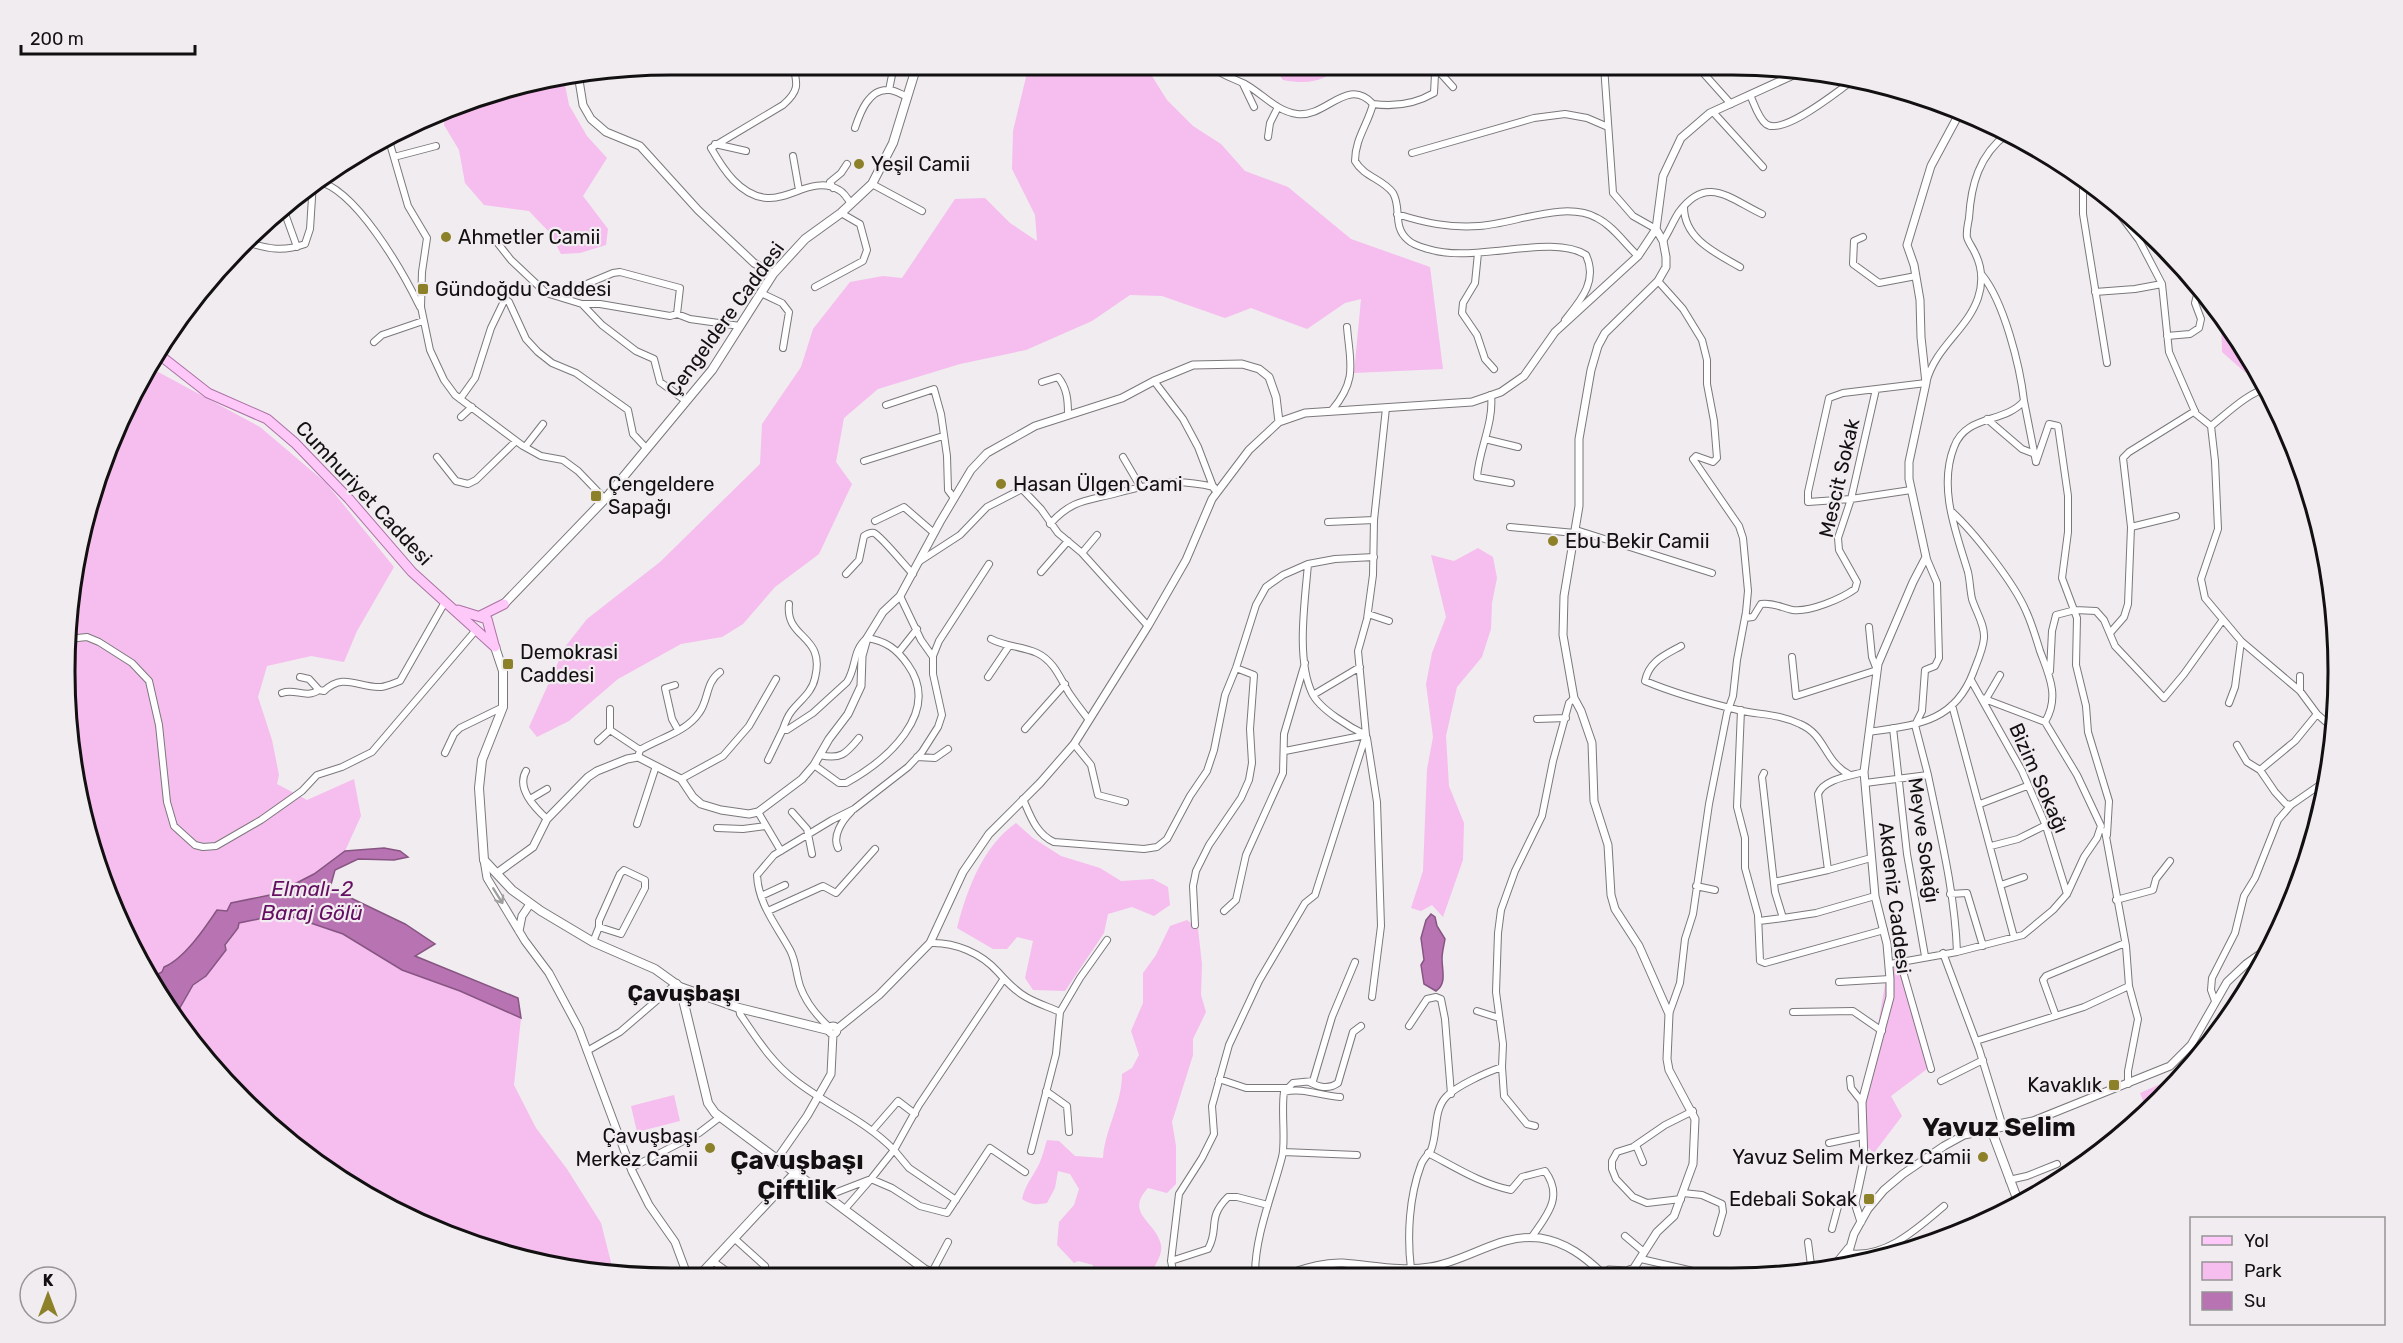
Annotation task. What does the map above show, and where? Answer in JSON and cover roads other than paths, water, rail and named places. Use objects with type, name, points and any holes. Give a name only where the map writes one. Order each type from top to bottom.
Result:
[{"type":"main road","name":"Çengeldere Caddesi","points":[[504,604],[605,499],[712,370],[773,274],[805,239],[841,213],[872,184],[892,143],[914,75]]},
{"type":"main road","name":"Cumhuriyet Caddesi","points":[[164,359],[208,393],[267,419],[295,443],[349,499],[412,572],[495,647]]},
{"type":"main road","points":[[448,604],[467,614],[487,619],[503,671],[503,707],[482,760],[479,788],[484,860],[512,890],[530,904],[593,942],[647,965],[678,985],[739,1008],[832,1030]]},
{"type":"main road","points":[[504,604],[483,631],[476,630],[474,623],[480,616],[504,604]]},
{"type":"main road","points":[[678,985],[708,1103],[720,1117],[924,1268]]},
{"type":"main road","points":[[1991,1129],[2016,1195]]},
{"type":"main road","points":[[708,1268],[795,1173]]},
{"type":"street","points":[[796,75],[795,93],[791,98],[764,117],[711,148],[733,181],[754,195],[778,198],[818,184],[840,190],[851,204]]},
{"type":"street","points":[[890,90],[892,75]]},
{"type":"street","points":[[1221,75],[1243,84],[1278,107],[1298,114],[1320,110],[1344,96],[1355,93],[1366,96],[1373,104],[1392,106],[1425,98],[1434,93],[1435,75]]},
{"type":"street","points":[[1443,75],[1454,87]]},
{"type":"street","points":[[1605,75],[1613,193],[1634,216],[1656,229],[1663,242],[1666,267],[1658,281],[1605,333],[1594,357],[1579,439],[1579,506],[1564,596],[1563,635],[1574,698],[1592,743],[1594,801],[1608,845],[1613,902],[1639,946],[1669,1014]]},
{"type":"street","points":[[1705,75],[1731,104]]},
{"type":"street","points":[[1555,332],[1638,256],[1656,229],[1663,176],[1682,138],[1713,112],[1788,78]]},
{"type":"street","points":[[580,82],[584,105],[591,119],[606,132],[640,146],[714,225],[754,263],[773,274]]},
{"type":"street","points":[[1243,84],[1254,107]]},
{"type":"street","points":[[1750,94],[1763,122],[1768,126],[1776,126],[1804,115],[1846,86]]},
{"type":"street","points":[[855,128],[868,99],[880,92],[890,90],[908,97]]},
{"type":"street","points":[[832,1030],[879,995],[930,943],[963,872],[989,834],[1040,783],[1074,744],[1148,626],[1186,560],[1215,490],[1249,450],[1279,422],[1305,413],[1472,402],[1501,392],[1524,376],[1580,301],[1592,274],[1586,255],[1576,249],[1566,247],[1454,255],[1418,246],[1407,240],[1400,230],[1394,196],[1390,190],[1366,174],[1355,161],[1358,140],[1367,125],[1373,104]]},
{"type":"street","points":[[1268,137],[1270,123],[1278,107]]},
{"type":"street","points":[[1713,112],[1763,167]]},
{"type":"street","points":[[1412,153],[1534,118],[1565,114],[1587,118],[1608,127]]},
{"type":"street","points":[[1926,383],[1920,300],[1907,245],[1931,166],[1956,119]]},
{"type":"street","points":[[2000,140],[1986,154],[1976,172],[1969,209],[1967,237],[1977,256],[1982,275],[1991,286],[2005,319],[2022,384],[2036,462],[2049,424],[2058,426],[2068,496],[2068,532],[2062,578],[2077,618],[2075,641],[2078,676],[2086,706],[2088,732],[2109,801],[2107,835],[2116,900],[2125,943],[2129,986],[2138,1019],[2128,1071],[2128,1084]]},
{"type":"street","points":[[715,144],[724,144],[746,151]]},
{"type":"street","points":[[391,146],[408,206],[428,238],[422,272],[421,307],[430,350],[444,380],[460,399],[516,441],[541,456],[563,460],[578,471],[605,499]]},
{"type":"street","points":[[394,157],[436,146]]},
{"type":"street","points":[[793,156],[800,190]]},
{"type":"street","points":[[833,188],[830,182],[841,173],[847,164]]},
{"type":"street","points":[[328,184],[347,200],[380,237],[401,268],[421,307]]},
{"type":"street","points":[[872,184],[922,212]]},
{"type":"street","points":[[1663,242],[1677,214],[1701,193],[1715,190],[1762,214]]},
{"type":"street","points":[[2083,190],[2083,214],[2107,363]]},
{"type":"street","points":[[255,245],[268,249],[287,250],[304,244],[310,229],[314,194]]},
{"type":"street","points":[[1684,207],[1684,220],[1694,236],[1711,251],[1740,267]]},
{"type":"street","points":[[815,287],[863,261],[867,250],[860,224],[841,213]]},
{"type":"street","points":[[1397,214],[1435,226],[1453,228],[1482,226],[1552,213],[1580,213],[1597,218],[1608,226],[1638,256]]},
{"type":"street","points":[[286,216],[297,247]]},
{"type":"street","points":[[2130,227],[2139,240],[2162,284],[2169,352],[2195,411],[2211,426],[2218,529],[2202,573],[2201,585],[2205,598],[2241,641],[2300,691],[2326,722]]},
{"type":"street","points":[[1863,237],[1854,241],[1853,264],[1879,283],[1916,276]]},
{"type":"street","points":[[496,241],[546,293],[557,297],[582,304],[600,304],[670,316],[677,314],[690,319],[740,326]]},
{"type":"street","points":[[1478,253],[1476,283],[1463,303],[1462,313],[1477,334],[1485,359],[1494,369]]},
{"type":"street","points":[[557,297],[613,273],[620,273],[680,288],[677,314]]},
{"type":"street","points":[[1957,952],[1942,842],[1915,725],[1922,711],[1925,670],[1935,666],[1939,658],[1937,583],[1926,557],[1911,490],[1909,462],[1930,368],[1938,354],[1970,314],[1978,297],[1982,275]]},
{"type":"street","points":[[1632,1268],[1643,1256],[1657,1232],[1674,1216],[1693,1164],[1695,1119],[1693,1111],[1669,1070],[1667,1059],[1669,1014],[1680,983],[1685,939],[1693,914],[1709,804],[1733,696],[1748,591],[1742,532],[1730,510],[1706,480],[1693,459],[1696,456],[1713,462],[1718,458],[1707,384],[1706,351],[1696,327],[1658,281]]},
{"type":"street","points":[[2095,291],[2135,289],[2162,284]]},
{"type":"street","points":[[761,293],[782,303],[789,312],[783,348]]},
{"type":"street","points":[[2167,336],[2190,334],[2199,328],[2201,319],[2195,303],[2196,298]]},
{"type":"street","points":[[460,399],[475,378],[491,328],[505,299],[509,302],[526,339],[538,352],[552,363],[576,374],[628,410],[633,434],[647,449]]},
{"type":"street","points":[[582,304],[602,325],[636,351],[654,359],[660,382],[686,401]]},
{"type":"street","points":[[374,342],[382,335],[423,321]]},
{"type":"street","points":[[1332,410],[1341,400],[1351,376],[1352,361],[1347,327]]},
{"type":"street","points":[[610,730],[656,766],[681,779],[693,797],[701,804],[749,814],[758,812],[802,779],[848,714],[861,686],[862,656],[867,638],[883,612],[900,596],[971,470],[987,453],[1035,426],[1122,398],[1154,381],[1193,365],[1242,364],[1259,369],[1269,377],[1276,397],[1279,422]]},
{"type":"street","points":[[1042,382],[1058,377],[1061,379],[1067,396],[1068,414]]},
{"type":"street","points":[[1154,381],[1184,419],[1215,490]]},
{"type":"street","points":[[1911,490],[1851,499],[1808,502],[1808,492],[1829,398],[1843,393],[1926,383]]},
{"type":"street","points":[[886,405],[934,389],[941,414],[947,456],[948,490],[954,498]]},
{"type":"street","name":"Mescit Sokak","points":[[1745,618],[1753,617],[1761,604],[1773,603],[1792,610],[1806,609],[1855,589],[1857,582],[1838,545],[1839,533],[1851,499],[1876,389]]},
{"type":"street","points":[[2211,426],[2258,392]]},
{"type":"street","points":[[1491,395],[1493,409],[1477,477],[1511,483]]},
{"type":"street","points":[[1869,732],[1915,725],[1946,711],[1961,697],[1971,680],[1982,649],[1984,635],[1951,512],[1947,481],[1954,446],[1959,436],[1973,424],[2007,413],[2019,407],[2024,401]]},
{"type":"street","points":[[461,417],[472,407]]},
{"type":"street","points":[[1372,997],[1381,926],[1377,802],[1366,735],[1358,651],[1368,614],[1374,557],[1374,520],[1386,408]]},
{"type":"street","points":[[2110,633],[2128,609],[2132,527],[2123,462],[2125,455],[2195,411]]},
{"type":"street","points":[[1987,418],[2022,449],[2035,454]]},
{"type":"street","points":[[525,447],[543,424]]},
{"type":"street","points":[[864,461],[943,436]]},
{"type":"street","points":[[1485,439],[1518,447]]},
{"type":"street","points":[[437,456],[456,481],[468,484],[476,480],[516,441]]},
{"type":"street","points":[[1123,457],[1140,486]]},
{"type":"street","points":[[1050,524],[1057,515],[1084,500],[1140,486],[1188,481],[1215,490]]},
{"type":"street","points":[[920,561],[960,535],[987,507],[1022,489],[1041,509],[1050,524],[1082,553],[1148,626]]},
{"type":"street","points":[[875,521],[904,507],[934,533]]},
{"type":"street","points":[[1951,512],[1968,527],[2026,610],[2050,674],[2054,693],[2050,714],[2045,722]]},
{"type":"street","points":[[2132,527],[2176,516]]},
{"type":"street","points":[[1328,522],[1374,520]]},
{"type":"street","points":[[1510,527],[1575,531],[1712,573]]},
{"type":"street","points":[[846,574],[859,560],[864,536],[873,533],[913,574]]},
{"type":"street","points":[[1082,553],[1097,535]]},
{"type":"street","points":[[1041,572],[1068,541]]},
{"type":"street","points":[[1023,799],[1036,827],[1048,840],[1144,849],[1157,847],[1171,833],[1185,804],[1210,764],[1222,704],[1261,594],[1274,580],[1308,564],[1335,559],[1374,557]]},
{"type":"street","name":"Akdeniz Caddesi","points":[[1855,1203],[1864,1161],[1862,1102],[1890,997],[1890,964],[1875,896],[1864,772],[1876,669],[1884,646],[1926,557]]},
{"type":"street","points":[[777,1159],[831,1074],[832,1030],[813,1011],[800,985],[792,952],[761,896],[757,887],[757,875],[763,866],[781,850],[854,809],[918,757],[938,727],[942,715],[933,674],[933,657],[939,641],[989,564]]},
{"type":"street","points":[[1308,564],[1302,636],[1312,696],[1346,726],[1366,735]]},
{"type":"street","points":[[900,596],[921,640],[933,657]]},
{"type":"street","points":[[282,693],[286,691],[312,694],[319,690],[324,691],[331,684],[341,681],[379,687],[400,681],[448,604]]},
{"type":"street","points":[[768,760],[790,713],[803,700],[812,686],[817,663],[813,646],[797,630],[788,615],[789,604]]},
{"type":"street","points":[[2050,674],[2051,641],[2056,615],[2075,610],[2096,611],[2104,620],[2115,646],[2164,698],[2222,621]]},
{"type":"street","points":[[1368,614],[1389,621]]},
{"type":"street","points":[[1792,657],[1796,696],[1876,669],[1872,657],[1869,627]]},
{"type":"street","points":[[898,653],[917,629]]},
{"type":"street","points":[[76,638],[87,637],[99,642],[132,663],[149,681],[159,725],[167,802],[174,826],[195,845],[203,847],[216,846],[261,820],[302,791],[317,775],[342,767],[372,752],[476,630]]},
{"type":"street","points":[[814,765],[839,783],[846,783],[885,756],[904,736],[915,715],[918,683],[898,653],[884,641],[867,638]]},
{"type":"street","points":[[783,729],[787,730],[813,713],[847,682],[851,676],[858,646],[867,638]]},
{"type":"street","points":[[991,639],[1033,651],[1044,657],[1056,669],[1089,720]]},
{"type":"street","points":[[2229,703],[2235,687],[2241,641]]},
{"type":"street","points":[[988,677],[1009,646]]},
{"type":"street","points":[[1681,646],[1652,664],[1647,671],[1645,681],[1665,690],[1729,707],[1772,713],[1814,731],[1826,754],[1844,772],[1851,775]]},
{"type":"street","points":[[1224,911],[1236,900],[1245,855],[1283,773],[1284,734],[1305,663]]},
{"type":"street","points":[[1312,696],[1360,667]]},
{"type":"street","points":[[1195,925],[1193,885],[1196,871],[1209,845],[1241,798],[1251,771],[1254,675],[1236,668]]},
{"type":"street","points":[[497,873],[533,847],[547,819],[597,771],[639,753],[689,725],[701,711],[707,688],[720,672]]},
{"type":"street","points":[[2000,675],[1984,698],[2045,722],[2077,775],[2107,835]]},
{"type":"street","points":[[2300,676],[2300,691]]},
{"type":"street","points":[[300,677],[309,679],[319,690]]},
{"type":"street","points":[[681,779],[723,756],[749,726],[776,680]]},
{"type":"street","name":"Bizim Sokağı","points":[[1971,680],[1984,698],[2015,756],[2046,825],[2067,894]]},
{"type":"street","points":[[1025,729],[1065,684]]},
{"type":"street","points":[[675,685],[665,688],[672,719],[678,730]]},
{"type":"street","points":[[1534,1126],[1527,1124],[1519,1111],[1504,1096],[1503,1044],[1498,1018],[1498,933],[1501,910],[1515,871],[1542,816],[1553,761],[1569,703],[1574,698]]},
{"type":"street","points":[[1952,705],[2014,937]]},
{"type":"street","points":[[445,753],[454,734],[460,728],[503,707]]},
{"type":"street","points":[[598,741],[610,730],[610,709]]},
{"type":"street","points":[[1741,710],[1737,807],[1745,838],[1745,868],[1759,921],[1760,959],[1765,963],[1884,930]]},
{"type":"street","points":[[2260,770],[2295,741],[2317,714]]},
{"type":"street","points":[[1537,719],[1566,718]]},
{"type":"street","name":"Meyve Sokağı","points":[[1893,728],[1907,854],[1925,956]]},
{"type":"street","points":[[1285,751],[1366,735]]},
{"type":"street","points":[[1172,1268],[1171,1261],[1179,1194],[1214,1134],[1212,1106],[1229,1045],[1259,981],[1305,903],[1315,895],[1366,735]]},
{"type":"street","points":[[820,755],[833,758],[842,755],[859,738]]},
{"type":"street","points":[[1074,744],[1091,765],[1098,795],[1125,802]]},
{"type":"street","points":[[2237,745],[2247,762],[2260,770],[2275,792],[2286,804],[2291,805]]},
{"type":"street","points":[[918,757],[935,758],[948,749]]},
{"type":"street","points":[[637,824],[656,766]]},
{"type":"street","points":[[526,771],[522,784],[530,799],[547,819]]},
{"type":"street","points":[[1828,870],[1818,794],[1820,788],[1827,783],[1864,772]]},
{"type":"street","points":[[1764,773],[1762,777],[1774,882],[1783,918]]},
{"type":"street","points":[[1865,783],[1928,775]]},
{"type":"street","points":[[1980,804],[2028,786]]},
{"type":"street","points":[[2215,1001],[2211,990],[2212,978],[2235,933],[2244,896],[2278,820],[2291,805],[2317,786]]},
{"type":"street","points":[[530,799],[548,789]]},
{"type":"street","points":[[838,848],[836,844],[840,825],[854,809]]},
{"type":"street","points":[[758,812],[781,850]]},
{"type":"street","points":[[792,812],[807,829],[812,854]]},
{"type":"street","points":[[1991,846],[2018,839],[2046,825]]},
{"type":"street","points":[[717,828],[743,829],[766,826]]},
{"type":"street","points":[[1890,964],[1983,946],[2014,937],[2033,928],[2067,894],[2101,826]]},
{"type":"street","points":[[768,911],[822,886],[836,893],[875,849]]},
{"type":"street","points":[[1774,882],[1871,858]]},
{"type":"street","points":[[484,860],[487,878],[519,931],[549,973],[579,1029],[631,1168],[649,1205],[675,1242],[685,1268]]},
{"type":"street","points":[[2116,900],[2153,890],[2156,879],[2170,861]]},
{"type":"street","points":[[593,942],[599,921],[620,874],[624,870],[645,880],[645,888],[621,934],[599,927]]},
{"type":"street","points":[[2001,885],[2025,877]]},
{"type":"street","points":[[761,896],[785,885]]},
{"type":"street","points":[[1696,886],[1715,890]]},
{"type":"street","points":[[1950,894],[1967,893],[1983,946]]},
{"type":"street","points":[[1759,921],[1816,913],[1875,896]]},
{"type":"street","points":[[519,931],[522,916],[530,904]]},
{"type":"street","points":[[1031,1151],[1056,1054],[1060,1012],[1080,978],[1107,940]]},
{"type":"street","points":[[930,943],[946,943],[968,950],[983,959],[1003,980],[1025,997],[1060,1012]]},
{"type":"street","points":[[2056,1016],[2043,980],[2046,976],[2125,943]]},
{"type":"street","points":[[1943,954],[1983,1060],[2003,1127]]},
{"type":"street","points":[[1847,1257],[1861,1222],[1876,1198],[1903,1174],[1955,1140],[1991,1129],[2033,1121],[2161,1071],[2177,1060],[2191,1045],[2215,1001],[2235,974],[2253,960]]},
{"type":"street","points":[[1899,961],[1931,1069]]},
{"type":"street","points":[[1255,1268],[1255,1258],[1283,1152],[1285,1090],[1293,1083],[1313,1081],[1332,1017],[1355,962]]},
{"type":"street","points":[[1839,982],[1890,979]]},
{"type":"street","points":[[845,1209],[894,1150],[1003,980]]},
{"type":"street","points":[[587,1051],[620,1032],[678,985]]},
{"type":"street","points":[[1976,1041],[2084,1007],[2129,986]]},
{"type":"street","points":[[1409,1026],[1427,999],[1433,996],[1442,999],[1451,1094]]},
{"type":"street","points":[[739,1008],[740,1014],[776,1065],[798,1083],[853,1116],[894,1150],[909,1168],[956,1200]]},
{"type":"street","points":[[1477,1011],[1498,1018]]},
{"type":"street","points":[[1793,1012],[1853,1011],[1882,1031]]},
{"type":"street","points":[[1309,1082],[1319,1087],[1332,1087],[1338,1083],[1353,1032],[1361,1026]]},
{"type":"street","points":[[1941,1081],[1983,1060]]},
{"type":"street","points":[[1411,1268],[1408,1245],[1417,1180],[1421,1163],[1428,1153],[1440,1107],[1451,1094],[1464,1085],[1502,1067]]},
{"type":"street","points":[[1219,1079],[1246,1088],[1296,1089],[1323,1096],[1340,1097]]},
{"type":"street","points":[[1850,1079],[1851,1088],[1862,1102]]},
{"type":"street","points":[[1046,1091],[1067,1106],[1069,1132]]},
{"type":"street","points":[[872,1131],[898,1101],[915,1114]]},
{"type":"street","points":[[1693,1111],[1665,1125],[1636,1144],[1617,1152],[1611,1161],[1612,1169],[1623,1189],[1633,1197],[1647,1203],[1682,1196],[1702,1195],[1722,1204],[1723,1212],[1717,1233]]},
{"type":"street","points":[[631,1168],[699,1133],[720,1117]]},
{"type":"street","points":[[1829,1143],[1862,1136]]},
{"type":"street","points":[[1636,1144],[1643,1162]]},
{"type":"street","points":[[827,1196],[871,1179],[892,1188],[920,1206],[947,1213],[990,1148],[1025,1172]]},
{"type":"street","points":[[1283,1152],[1357,1155]]},
{"type":"street","points":[[1428,1153],[1472,1176],[1511,1190],[1522,1177],[1545,1171],[1553,1182],[1555,1196],[1545,1218],[1531,1238]]},
{"type":"street","points":[[2009,1180],[2027,1176],[2057,1164]]},
{"type":"street","points":[[1171,1261],[1208,1249],[1212,1242],[1214,1215],[1220,1206],[1232,1196],[1268,1206]]},
{"type":"street","points":[[1832,1229],[1839,1203],[1855,1203],[1861,1222]]},
{"type":"street","points":[[1874,1251],[1903,1239],[1944,1206]]},
{"type":"street","points":[[1625,1236],[1643,1256],[1685,1268]]},
{"type":"street","points":[[1419,1268],[1442,1265],[1501,1242],[1531,1238],[1553,1241],[1572,1249],[1596,1268]]},
{"type":"street","points":[[735,1239],[765,1266]]},
{"type":"street","points":[[936,1268],[948,1242]]},
{"type":"street","points":[[1808,1242],[1811,1263]]},
{"type":"street","points":[[1849,1250],[1858,1255]]},
{"type":"street","points":[[1841,1258],[1849,1250]]},
{"type":"street","points":[[714,1262],[722,1268]]},
{"type":"street","points":[[1309,1268],[1335,1263],[1398,1268]]},
{"type":"water","name":"Elmalı-2 Baraj Gölü","points":[[384,848],[400,851],[408,857],[394,860],[358,859],[335,870],[330,888],[405,924],[435,944],[415,956],[518,998],[521,1018],[460,991],[402,970],[343,934],[290,916],[268,917],[239,923],[238,928],[225,945],[226,950],[206,976],[193,985],[180,1008],[158,974],[186,950],[217,910],[227,911],[231,903],[275,894],[314,874],[345,851]]},
{"type":"water","points":[[1431,914],[1435,917],[1437,926],[1445,939],[1442,956],[1443,981],[1436,991],[1424,984],[1421,965],[1424,960],[1421,938],[1426,920]]},
{"type":"place","name":"Yeşil Camii","points":[[859,164]]},
{"type":"place","name":"Ahmetler Camii","points":[[446,237]]},
{"type":"place","name":"Gündoğdu Caddesi","points":[[423,289]]},
{"type":"place","name":"Hasan Ülgen Cami","points":[[1001,484]]},
{"type":"place","name":"Çengeldere Sapağı","points":[[596,496]]},
{"type":"place","name":"Ebu Bekir Camii","points":[[1553,541]]},
{"type":"place","name":"Demokrasi Caddesi","points":[[508,664]]},
{"type":"place","name":"Kavaklık","points":[[2114,1085]]},
{"type":"place","name":"Çavuşbaşı Merkez Camii","points":[[710,1148]]},
{"type":"place","name":"Yavuz Selim Merkez Camii","points":[[1983,1157]]},
{"type":"place","name":"Edebali Sokak","points":[[1869,1199]]},
{"type":"district","name":"Çavuşbaşı","points":[[684,993]]},
{"type":"district","name":"Yavuz Selim","points":[[1999,1127]]},
{"type":"district","name":"Çavuşbaşı Çiftlik","points":[[797,1175]]}]
